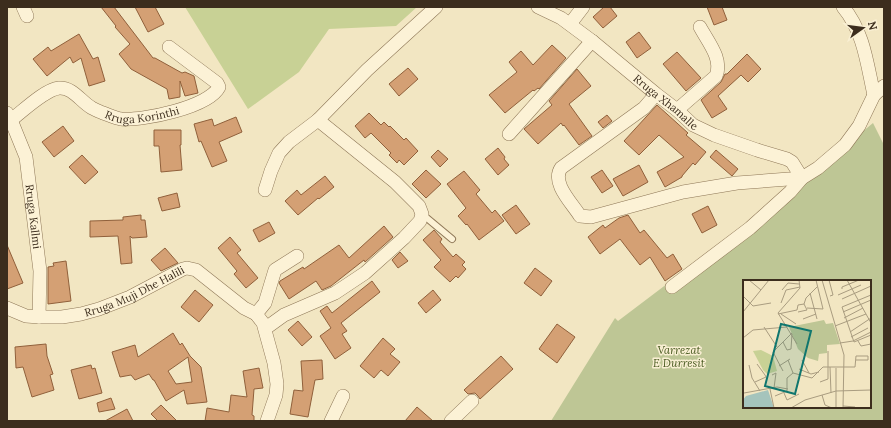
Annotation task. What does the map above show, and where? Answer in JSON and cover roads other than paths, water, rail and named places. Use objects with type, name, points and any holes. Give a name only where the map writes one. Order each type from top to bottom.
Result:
[{"type":"street","points":[[265,190],[279,153],[289,142],[318,120],[367,70],[436,7]]},
{"type":"street","name":"Rruga Xhamalle","points":[[538,7],[570,24],[677,110],[693,125],[709,133],[792,162],[802,178]]},
{"type":"street","points":[[570,24],[583,7]]},
{"type":"street","points":[[672,287],[750,228],[790,192],[802,178],[818,168],[845,145],[859,126],[879,90],[860,35],[843,7]]},
{"type":"street","points":[[677,110],[716,76],[719,69],[718,59],[700,27]]},
{"type":"street","points":[[509,134],[592,41]]},
{"type":"street","name":"Rruga Korinthi","points":[[9,116],[47,92],[60,88],[70,90],[92,108],[120,119],[140,118],[169,113],[192,105],[214,94],[220,87],[217,83],[169,47]]},
{"type":"street","points":[[656,94],[644,108],[561,168],[558,172],[558,184],[580,216],[591,217],[683,192],[737,183],[802,178]]},
{"type":"street","name":"Rruga Kallmi","points":[[9,116],[26,156],[29,176],[40,272],[39,317]]},
{"type":"street","points":[[266,328],[284,315],[335,293],[365,273],[404,238],[420,221],[422,214],[419,206],[395,182],[318,120]]},
{"type":"street","points":[[256,314],[265,304],[275,270],[297,256]]},
{"type":"street","name":"Rruga Muji Dhe Halili","points":[[7,308],[26,316],[62,317],[81,314],[100,309],[130,297],[160,280],[187,268],[196,270],[244,308],[256,314],[266,328],[277,384],[276,395],[267,421]]},
{"type":"street","points":[[331,421],[343,396]]},
{"type":"street","points":[[452,421],[472,401]]},
{"type":"lane","points":[[422,214],[452,239]]},
{"type":"park label","name":"Varrezat E Durresit","points":[[679,356]]}]
